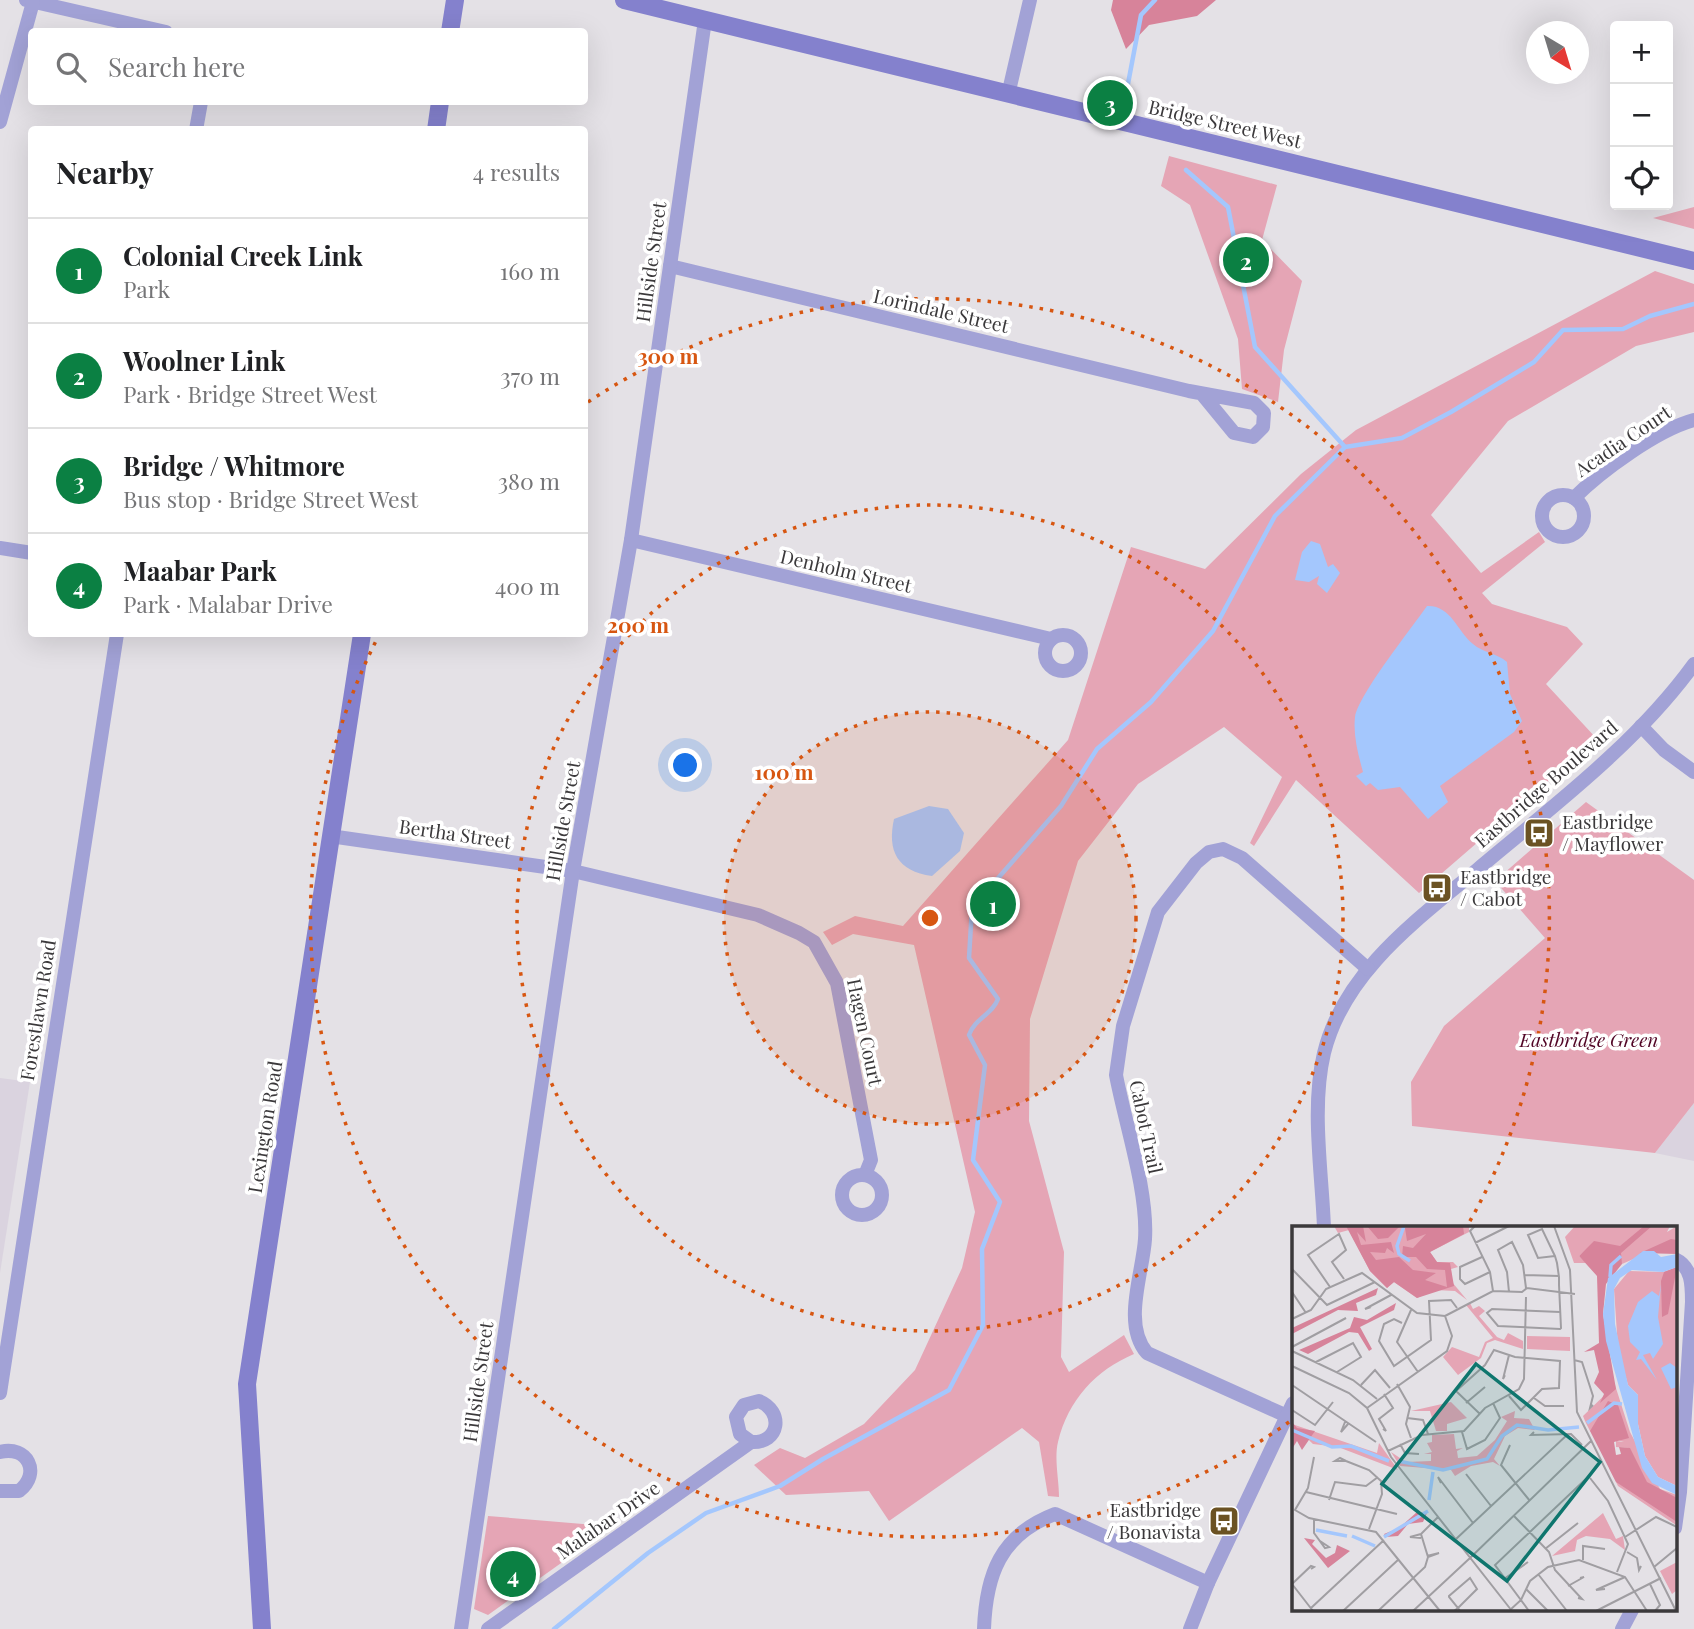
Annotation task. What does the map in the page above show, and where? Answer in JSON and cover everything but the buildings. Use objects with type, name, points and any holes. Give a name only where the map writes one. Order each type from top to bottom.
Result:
[{"type":"main road","points":[[451,28],[455,0]]},
{"type":"main road","name":"Bridge Street West","points":[[624,0],[1694,261]]},
{"type":"main road","points":[[437,126],[440,105]]},
{"type":"main road","name":"Lexington Road","points":[[262,1629],[247,1384],[362,637]]},
{"type":"street","points":[[1008,95],[1030,0]]},
{"type":"street","points":[[0,122],[29,1],[148,28]]},
{"type":"street","name":"Hillside Street","points":[[461,1629],[573,871],[631,540],[705,20]]},
{"type":"street","points":[[197,126],[200,105]]},
{"type":"street","name":"Lorindale Street","points":[[670,266],[1202,394]]},
{"type":"street","name":"Acadia Court","points":[[1574,498],[1590,482],[1664,433],[1694,420]]},
{"type":"street","name":"Denholm Street","points":[[631,540],[1051,639]]},
{"type":"street","points":[[0,548],[28,552]]},
{"type":"street","name":"Forestlawn Road","points":[[0,1393],[117,637]]},
{"type":"street","name":"Eastbridge Boulevard","points":[[1324,1226],[1320,1074],[1336,1019],[1350,990],[1368,969],[1436,904],[1571,790],[1641,726],[1694,664]]},
{"type":"street","points":[[1641,726],[1664,750],[1694,772]]},
{"type":"street","name":"Bertha Street","points":[[330,836],[573,871]]},
{"type":"street","name":"Cabot Trail","points":[[1290,1409],[1147,1353],[1136,1339],[1135,1321],[1146,1220],[1115,1074],[1116,1059],[1123,1026],[1158,912],[1196,863],[1209,852],[1223,849],[1242,858],[1368,969]]},
{"type":"street","name":"Hagen Court","points":[[573,871],[758,915],[814,942],[837,983],[871,1160],[865,1175]]},
{"type":"street","points":[[1676,1259],[1682,1262],[1689,1273],[1692,1302],[1676,1521]]},
{"type":"street","points":[[1190,1629],[1208,1583],[1290,1409]]},
{"type":"street","name":"Malabar Drive","points":[[488,1629],[751,1441]]},
{"type":"street","points":[[0,1452],[10,1449],[24,1455],[29,1460],[31,1475],[19,1491],[0,1491]]},
{"type":"street","points":[[984,1629],[988,1582],[996,1562],[1030,1528],[1055,1514],[1208,1583]]},
{"type":"street","points":[[1622,1629],[1631,1612]]},
{"type":"shaded area","points":[[1113,0],[1216,0],[1197,16],[1149,25],[1126,49],[1111,10]]},
{"type":"shaded area","points":[[0,1078],[30,1082],[0,1273]]},
{"type":"shaded area","points":[[1694,1103],[1694,1161],[1655,1153]]},
{"type":"green space","points":[[1169,156],[1277,185],[1262,240],[1302,281],[1284,350],[1278,402],[1242,389],[1238,339],[1190,205],[1161,186]]},
{"type":"green space","points":[[1694,207],[1694,229],[1653,218]]},
{"type":"green space","points":[[1655,271],[1694,284],[1694,332],[1636,346],[1508,421],[1431,515],[1481,573],[1539,532],[1545,542],[1482,593],[1492,604],[1567,627],[1583,644],[1546,684],[1597,739],[1419,893],[1296,780],[1254,846],[1250,843],[1282,777],[1224,727],[1138,784],[1078,861],[1030,1019],[1029,1121],[1064,1252],[1061,1357],[1069,1372],[1124,1335],[1134,1354],[1096,1378],[1076,1400],[1069,1413],[1057,1448],[1059,1497],[1048,1496],[1039,1442],[1022,1428],[889,1521],[869,1491],[786,1495],[754,1465],[780,1448],[805,1458],[864,1424],[915,1370],[962,1268],[975,1212],[914,945],[853,934],[832,945],[823,932],[855,916],[903,926],[1068,740],[1131,547],[1205,569],[1301,474],[1356,430]]},
{"type":"green space","name":"Eastbridge Green","points":[[1586,802],[1694,880],[1694,1103],[1655,1153],[1412,1126],[1411,1082],[1444,1026],[1545,938],[1495,881]]},
{"type":"green space","points":[[488,1516],[595,1525],[595,1539],[488,1615],[474,1609]]},
{"type":"water","points":[[1311,541],[1320,544],[1328,567],[1333,564],[1340,573],[1327,593],[1317,584],[1319,576],[1309,582],[1295,580],[1302,552]]},
{"type":"water","points":[[1427,606],[1448,614],[1473,644],[1507,662],[1510,694],[1522,721],[1514,732],[1440,786],[1448,802],[1428,819],[1400,787],[1378,790],[1370,783],[1366,786],[1356,776],[1363,772],[1356,744],[1355,724],[1355,717],[1366,693]]},
{"type":"water","points":[[929,806],[948,809],[964,833],[960,851],[932,876],[903,864],[897,858],[892,841],[894,819]]},
{"type":"waterway","points":[[1127,89],[1141,15],[1155,0]]},
{"type":"waterway","points":[[1186,170],[1228,207],[1255,347],[1345,447]]},
{"type":"waterway","points":[[554,1629],[648,1553],[706,1513],[780,1486],[823,1459],[949,1390],[983,1325],[982,1249],[1000,1202],[973,1160],[985,1065],[969,1035],[975,1024],[992,1009],[998,999],[969,958],[972,908],[1061,806],[1097,749],[1151,702],[1213,631],[1275,516],[1345,447],[1402,438],[1451,412],[1534,362],[1563,330],[1623,329],[1650,316],[1694,304]]},
{"type":"place","name":"Bridge / Whitmore","points":[[1110,103]]},
{"type":"place","name":"Woolner Link","points":[[1246,260]]},
{"type":"place","name":"Eastbridge / Mayflower","points":[[1539,833]]},
{"type":"place","name":"Eastbridge / Cabot","points":[[1437,888]]},
{"type":"place","name":"Colonial Creek Link","points":[[993,904]]},
{"type":"place","name":"Eastbridge / Bonavista","points":[[1224,1521]]},
{"type":"place","name":"Maabar Park","points":[[513,1574]]}]
